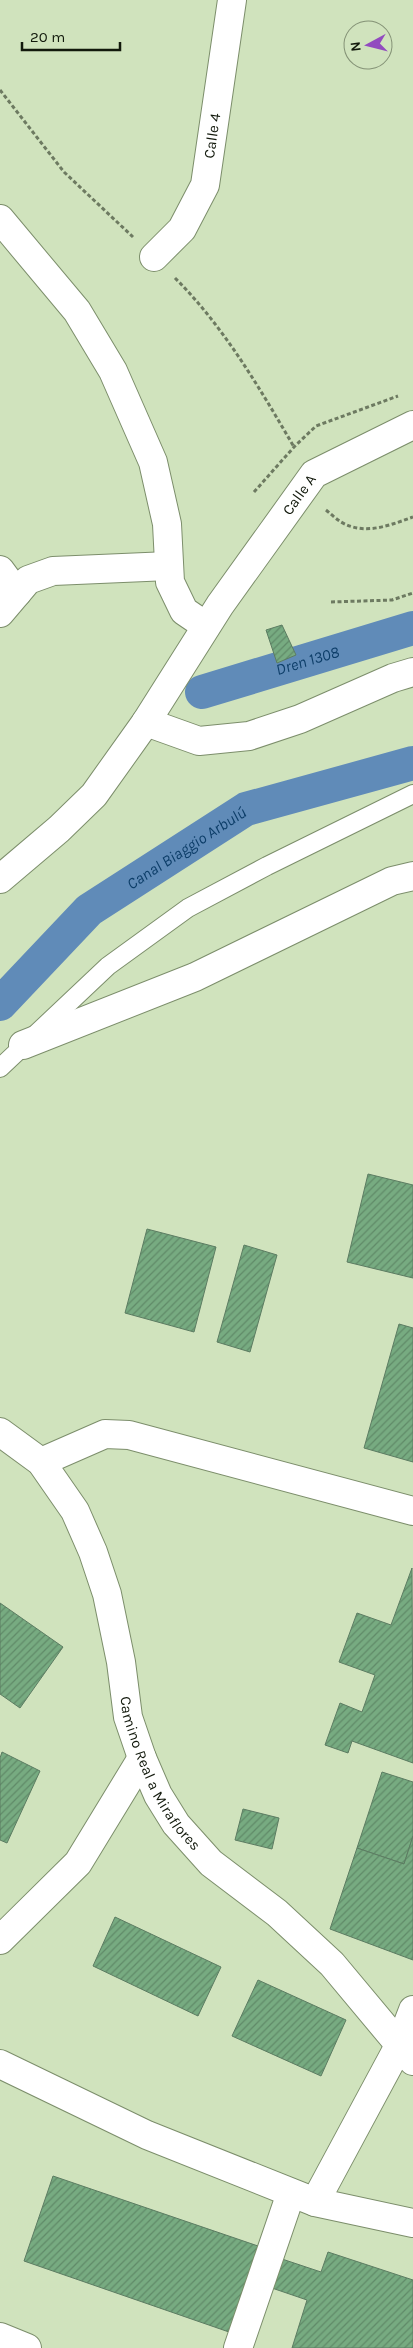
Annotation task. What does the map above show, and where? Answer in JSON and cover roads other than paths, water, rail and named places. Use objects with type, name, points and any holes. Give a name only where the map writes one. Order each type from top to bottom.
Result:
[{"type":"street","name":"Calle 4","points":[[154,257],[182,229],[205,185],[232,0]]},
{"type":"street","points":[[0,219],[77,311],[113,371],[154,462],[167,524],[170,582],[184,610],[213,615]]},
{"type":"street","name":"Calle A","points":[[0,879],[59,829],[94,795],[146,722],[213,615],[314,474],[413,425]]},
{"type":"street","points":[[9,603],[28,580],[53,571],[170,566]]},
{"type":"street","points":[[0,570],[9,603]]},
{"type":"street","points":[[146,722],[199,741],[249,736],[300,718],[392,678],[413,672]]},
{"type":"street","points":[[24,1046],[194,977],[392,881],[413,876]]},
{"type":"street","name":"Camino Real a Miraflores","points":[[0,1432],[41,1462],[75,1512],[93,1552],[107,1594],[122,1662],[128,1717],[142,1758],[158,1795],[176,1824],[211,1863],[277,1913],[332,1964],[406,2052]]},
{"type":"street","points":[[41,1462],[105,1434],[129,1435],[413,1511]]},
{"type":"street","points":[[0,1940],[78,1863],[142,1758]]},
{"type":"street","points":[[238,2348],[303,2197],[406,2052],[413,2010]]},
{"type":"street","points":[[0,2064],[147,2135],[303,2197],[413,2223]]},
{"type":"street","points":[[0,2337],[27,2348]]},
{"type":"lane","points":[[0,1068],[108,966],[188,908],[267,866],[413,794]]},
{"type":"waterway","name":"Dren 1308","points":[[202,692],[413,628]]},
{"type":"waterway","name":"Canal Biaggio Arbulú","points":[[0,1004],[89,910],[246,809],[413,763]]}]
